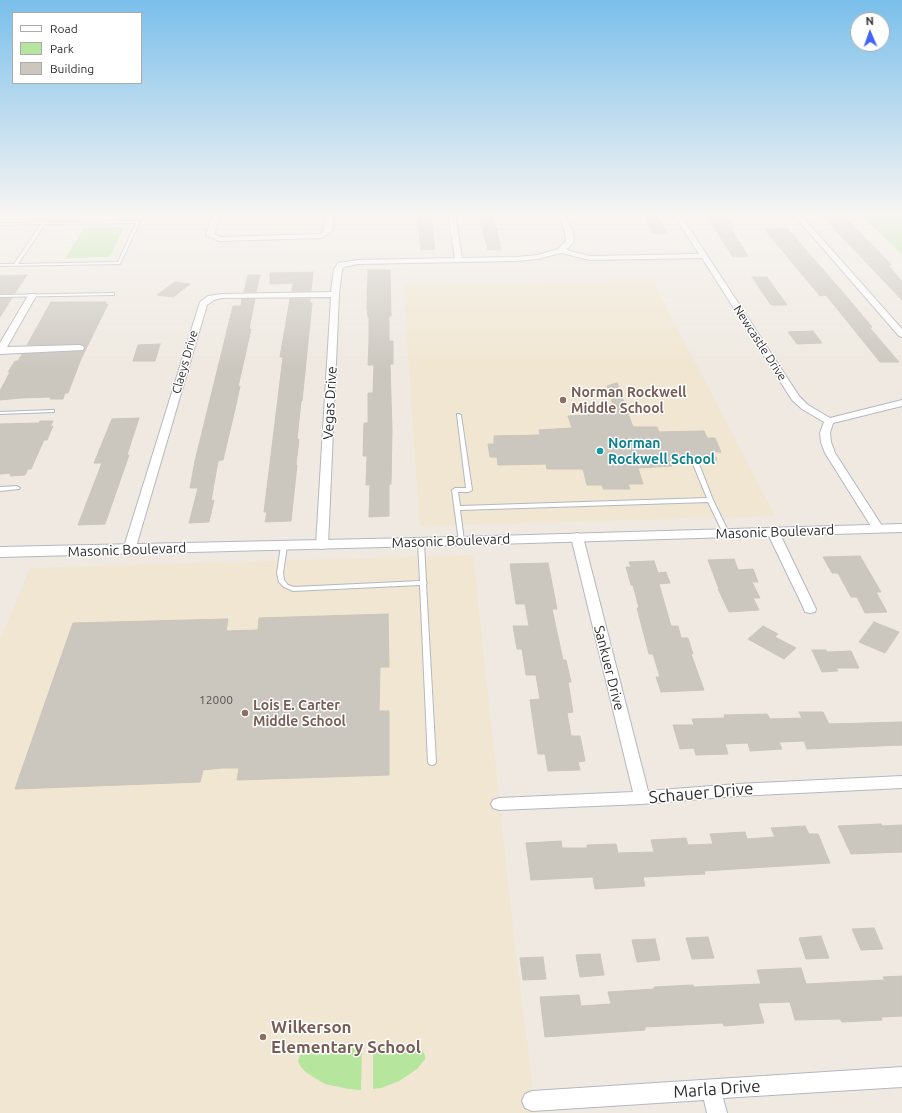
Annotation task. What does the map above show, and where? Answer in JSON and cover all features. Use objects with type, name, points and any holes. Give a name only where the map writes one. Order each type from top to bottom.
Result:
[{"type":"street","name":"Vegas Drive","points":[[322,545],[336,294],[338,269],[341,266]]},
{"type":"street","name":"Newcastle Drive","points":[[710,266],[795,398],[805,407],[829,421]]},
{"type":"street","points":[[842,266],[902,334]]},
{"type":"street","name":"Claeys Drive","points":[[129,550],[203,304],[211,298],[222,296],[336,294]]},
{"type":"street","points":[[0,350],[32,296]]},
{"type":"street","points":[[0,350],[80,348]]},
{"type":"street","points":[[878,529],[830,453],[826,442],[825,433],[829,421],[902,404]]},
{"type":"street","name":"Masonic Boulevard","points":[[0,552],[322,545],[902,528]]},
{"type":"street","points":[[773,532],[810,609]]},
{"type":"street","name":"Sankuer Drive","points":[[577,538],[642,798]]},
{"type":"street","name":"Schauer Drive","points":[[499,804],[642,798],[737,790],[902,782]]},
{"type":"street","name":"Marla Drive","points":[[532,1101],[902,1077]]},
{"type":"street","points":[[711,1090],[717,1113]]},
{"type":"lane","points":[[0,296],[113,294]]},
{"type":"lane","points":[[0,413],[52,411]]},
{"type":"lane","points":[[458,415],[469,490],[456,490],[461,541]]},
{"type":"lane","points":[[696,464],[710,500],[726,533]]},
{"type":"lane","points":[[0,489],[17,488]]},
{"type":"lane","points":[[457,508],[710,500]]},
{"type":"lane","points":[[421,542],[432,762]]},
{"type":"lane","points":[[284,546],[280,574],[281,581],[286,586],[293,589],[424,582]]},
{"type":"shaded area","name":"Norman Rockwell Middle School","points":[[653,281],[775,516],[420,526],[403,285]]},
{"type":"shaded area","name":"Lois E. Carter Middle School","points":[[473,555],[514,938],[536,1113],[0,1113],[0,640],[30,568]]},
{"type":"green space","points":[[411,1045],[418,1047],[425,1055],[425,1059],[417,1069],[399,1081],[381,1088],[373,1089],[373,1047]]},
{"type":"green space","points":[[362,1046],[361,1090],[325,1084],[307,1073],[298,1061],[300,1055],[308,1048]]},
{"type":"building","points":[[795,266],[820,266],[872,327],[869,327],[899,362],[880,362],[826,295],[820,296]]},
{"type":"building","points":[[870,266],[889,266],[902,281],[902,300]]},
{"type":"building","points":[[368,270],[390,270],[391,316],[389,316],[389,341],[393,341],[393,364],[390,364],[392,430],[389,516],[369,517],[370,485],[366,485],[367,456],[363,456],[364,423],[368,423],[368,393],[373,393],[374,365],[368,365]]},
{"type":"building","points":[[313,272],[311,291],[292,291],[293,283],[270,284],[270,273]]},
{"type":"building","points":[[27,275],[15,293],[0,294],[0,276]]},
{"type":"building","points":[[248,275],[260,275],[256,292],[244,292]]},
{"type":"building","points":[[752,277],[767,277],[787,305],[771,305]]},
{"type":"building","points":[[175,282],[190,284],[173,297],[157,295]]},
{"type":"building","points":[[0,298],[12,298],[0,317]]},
{"type":"building","points":[[242,299],[255,299],[249,329],[251,329],[238,387],[240,386],[236,405],[223,460],[218,461],[211,501],[214,500],[209,522],[189,523],[198,488],[190,488],[195,461],[233,306],[241,306]]},
{"type":"building","points":[[290,299],[310,299],[310,303],[312,303],[297,439],[299,439],[291,521],[265,522],[267,512],[264,512],[283,357],[280,357]]},
{"type":"building","points":[[51,302],[106,302],[105,304],[108,304],[81,359],[68,393],[65,393],[63,399],[50,399],[51,397],[0,400],[0,391],[10,372],[8,372],[15,361],[18,361],[22,354],[84,351],[84,345],[80,344],[27,345]]},
{"type":"building","points":[[813,331],[822,343],[797,344],[788,332]]},
{"type":"building","points":[[160,344],[155,361],[133,361],[138,345]]},
{"type":"building","name":"Norman Rockwell School","points":[[617,383],[633,427],[657,427],[659,432],[704,431],[707,438],[715,438],[721,452],[713,452],[717,460],[670,461],[672,466],[638,468],[643,484],[628,484],[630,489],[603,489],[602,485],[587,485],[583,469],[547,469],[546,464],[498,465],[497,457],[490,457],[488,444],[494,444],[494,436],[540,435],[539,430],[572,428],[568,416],[616,413],[607,386]]},
{"type":"building","points":[[139,418],[127,455],[129,455],[105,524],[78,525],[102,463],[94,463],[112,419]]},
{"type":"building","points":[[40,421],[53,421],[50,427],[53,426],[47,440],[44,440],[31,469],[28,469],[25,475],[10,476],[11,473],[0,474],[0,424],[39,423]]},
{"type":"building","points":[[860,556],[881,592],[876,592],[887,612],[865,613],[857,597],[851,597],[838,573],[832,573],[823,557]]},
{"type":"building","points":[[734,559],[738,570],[753,569],[758,582],[752,582],[760,598],[753,598],[759,610],[729,612],[718,589],[708,560]]},
{"type":"building","points":[[654,561],[658,573],[666,572],[670,583],[659,584],[671,626],[678,626],[681,638],[688,638],[693,654],[691,654],[704,690],[661,692],[656,677],[660,677],[653,654],[649,654],[637,608],[639,608],[633,585],[631,585],[626,567],[631,567],[629,562]]},
{"type":"building","points":[[548,563],[557,609],[552,609],[563,660],[566,660],[571,682],[568,682],[573,712],[567,713],[571,736],[580,736],[585,761],[578,762],[580,770],[548,771],[545,754],[538,754],[530,700],[540,699],[536,675],[526,675],[522,649],[517,649],[513,626],[529,626],[525,604],[516,604],[510,564]]},
{"type":"building","points":[[388,614],[389,667],[380,667],[379,711],[389,711],[389,775],[237,780],[239,768],[221,768],[203,770],[200,782],[15,789],[73,623],[228,619],[226,631],[258,630],[259,618]]},
{"type":"building","points":[[874,622],[899,632],[885,653],[859,642]]},
{"type":"building","points":[[763,626],[778,634],[775,637],[796,648],[784,659],[748,639]]},
{"type":"building","points":[[812,650],[826,650],[827,652],[851,651],[859,668],[836,668],[838,671],[822,672]]},
{"type":"building","points":[[799,712],[823,712],[829,724],[902,722],[902,745],[807,749],[804,741],[779,742],[782,749],[750,751],[748,743],[725,744],[728,754],[696,755],[694,748],[680,749],[673,725],[694,725],[692,719],[725,718],[724,715],[767,714],[770,719],[802,718]]},
{"type":"building","points":[[881,824],[882,826],[902,825],[902,852],[851,854],[838,826]]},
{"type":"building","points":[[805,826],[809,834],[818,834],[830,863],[704,871],[705,874],[643,877],[645,886],[595,889],[593,877],[531,880],[526,843],[561,841],[562,848],[587,848],[587,845],[616,844],[618,853],[654,852],[651,840],[686,838],[688,845],[713,844],[710,834],[745,832],[747,839],[775,837],[771,828]]},
{"type":"building","points":[[874,928],[883,949],[861,950],[852,929]]},
{"type":"building","points":[[821,936],[829,958],[806,959],[799,938]]},
{"type":"building","points":[[708,937],[714,958],[692,959],[686,938]]},
{"type":"building","points":[[655,939],[660,960],[637,962],[632,940]]},
{"type":"building","points":[[600,954],[604,975],[580,977],[576,955]]},
{"type":"building","points":[[543,957],[546,979],[523,980],[520,958]]},
{"type":"building","points":[[801,968],[806,984],[885,980],[883,977],[902,976],[902,1016],[881,1017],[882,1020],[842,1022],[840,1019],[795,1020],[790,1002],[758,1003],[764,1023],[724,1026],[723,1023],[645,1027],[645,1030],[545,1037],[540,997],[579,995],[581,1006],[611,1004],[608,992],[654,989],[654,987],[761,984],[757,970]]},
{"type":"place","name":"Norman Rockwell Middle School","points":[[563,400]]},
{"type":"place","name":"Norman Rockwell School","points":[[600,451]]},
{"type":"place","name":"Lois E. Carter Middle School","points":[[245,713]]},
{"type":"place","name":"Wilkerson Elementary School","points":[[263,1037]]}]
